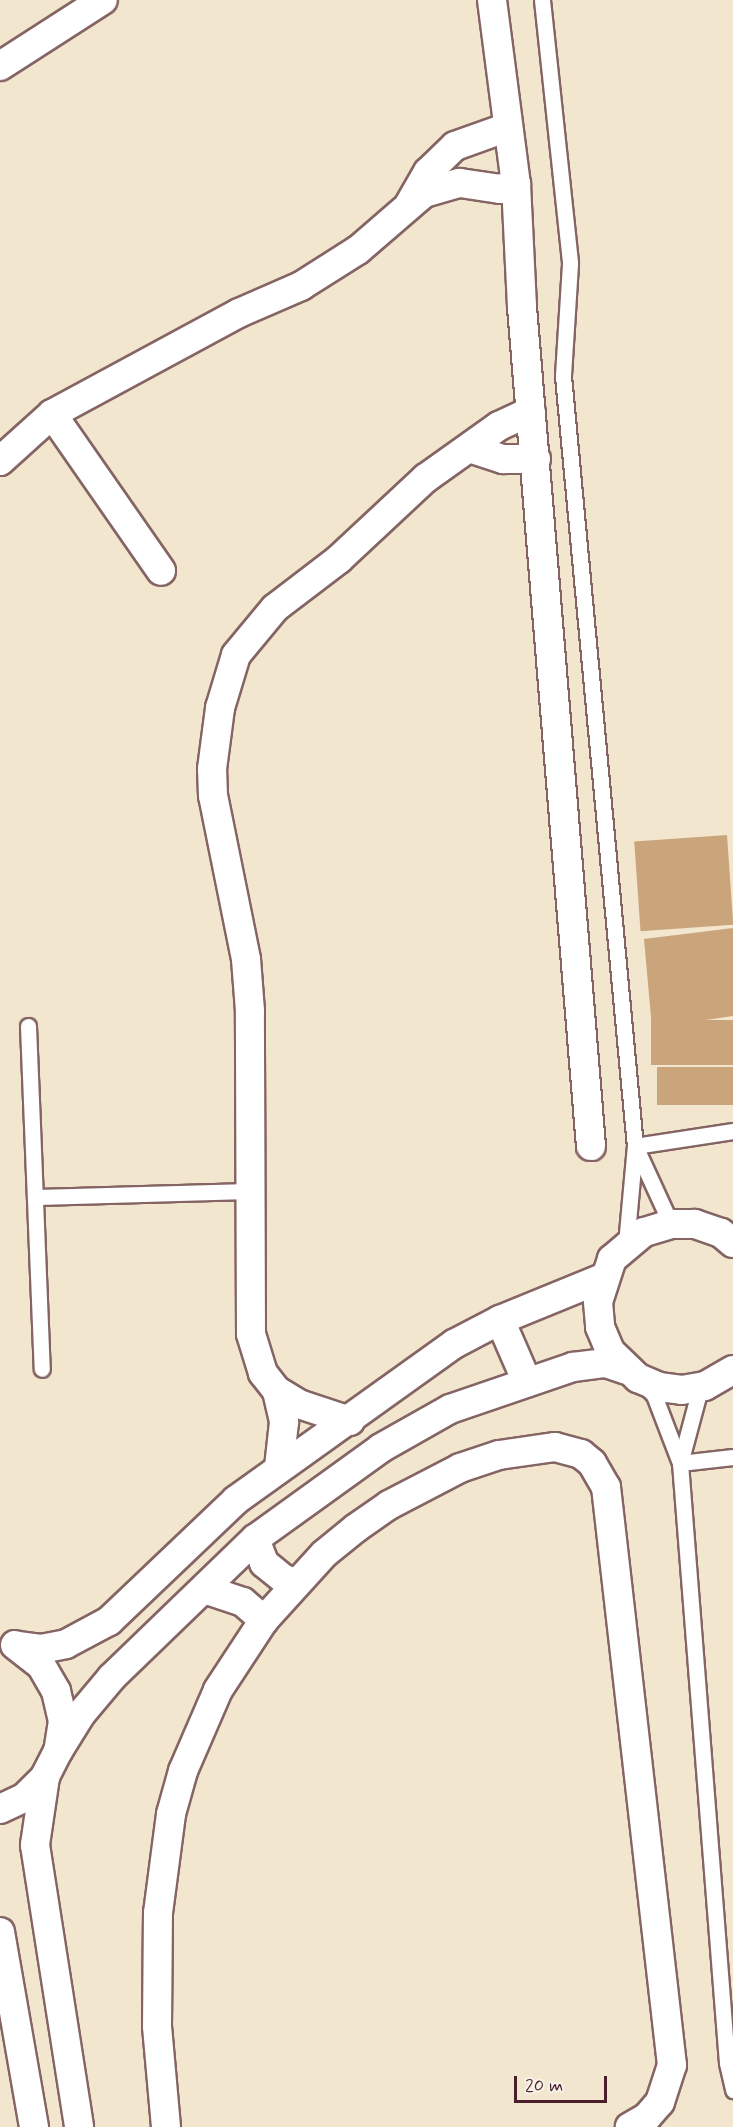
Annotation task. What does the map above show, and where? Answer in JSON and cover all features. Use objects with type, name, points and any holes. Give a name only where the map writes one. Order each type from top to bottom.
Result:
[{"type":"street","points":[[0,66],[103,0]]},
{"type":"street","points":[[492,0],[516,184],[531,411],[591,1146]]},
{"type":"street","points":[[409,205],[428,172],[456,146],[508,127]]},
{"type":"street","points":[[0,461],[52,414],[239,313],[311,280],[358,250],[424,193],[460,183],[500,189],[516,184]]},
{"type":"street","points":[[350,1421],[299,1404],[277,1391],[263,1373],[251,1334],[246,959],[213,796],[212,769],[220,708],[236,656],[257,626],[346,553],[409,492],[472,449],[499,426],[531,411]]},
{"type":"street","points":[[52,414],[161,571]]},
{"type":"street","points":[[472,449],[503,459],[536,459]]},
{"type":"street","points":[[632,1374],[610,1351],[600,1327],[598,1302],[603,1278],[626,1244],[644,1232],[670,1224],[695,1224],[721,1233],[733,1243]]},
{"type":"street","points":[[9,1642],[41,1649],[66,1644],[109,1621],[236,1500],[279,1467],[350,1421],[416,1374],[454,1344],[500,1320],[603,1278]]},
{"type":"street","points":[[500,1320],[527,1382]]},
{"type":"street","points":[[79,2127],[37,1878],[35,1845],[45,1777],[58,1751],[95,1696],[255,1539],[381,1448],[438,1415],[527,1382],[592,1363],[632,1374],[659,1387],[682,1390],[705,1386],[733,1370]]},
{"type":"street","points":[[416,1374],[419,1394],[438,1415]]},
{"type":"street","points":[[277,1391],[284,1438],[279,1467]]},
{"type":"street","points":[[166,2127],[156,1970],[158,1914],[171,1814],[199,1730],[218,1690],[264,1620],[296,1583],[364,1522],[424,1485],[460,1468],[499,1455],[555,1447],[581,1454],[600,1474],[606,1487],[672,2065],[660,2102],[647,2117],[630,2127]]},
{"type":"street","points":[[255,1539],[264,1563],[284,1579],[296,1583]]},
{"type":"street","points":[[204,1589],[230,1595],[264,1620]]},
{"type":"street","points":[[9,1642],[41,1665],[57,1691],[63,1721],[58,1751]]},
{"type":"street","points":[[0,1809],[24,1798],[45,1777]]},
{"type":"street","points":[[0,1932],[34,2127]]},
{"type":"lane","points":[[542,0],[570,264],[563,376],[635,1146],[626,1244]]},
{"type":"lane","points":[[28,1026],[42,1369]]},
{"type":"lane","points":[[635,1146],[733,1131]]},
{"type":"lane","points":[[635,1146],[670,1224]]},
{"type":"lane","points":[[36,1197],[250,1191]]},
{"type":"lane","points":[[632,1374],[654,1395],[680,1463],[727,2063],[733,2090]]},
{"type":"lane","points":[[680,1463],[698,1396],[705,1386]]},
{"type":"lane","points":[[680,1463],[733,1457]]},
{"type":"building","points":[[727,835],[733,925],[641,931],[634,841]]},
{"type":"building","points":[[733,928],[733,1016],[652,1028],[644,939]]},
{"type":"building","points":[[651,1020],[733,1020],[733,1065],[651,1065]]},
{"type":"building","points":[[657,1067],[733,1067],[733,1105],[657,1105]]}]
